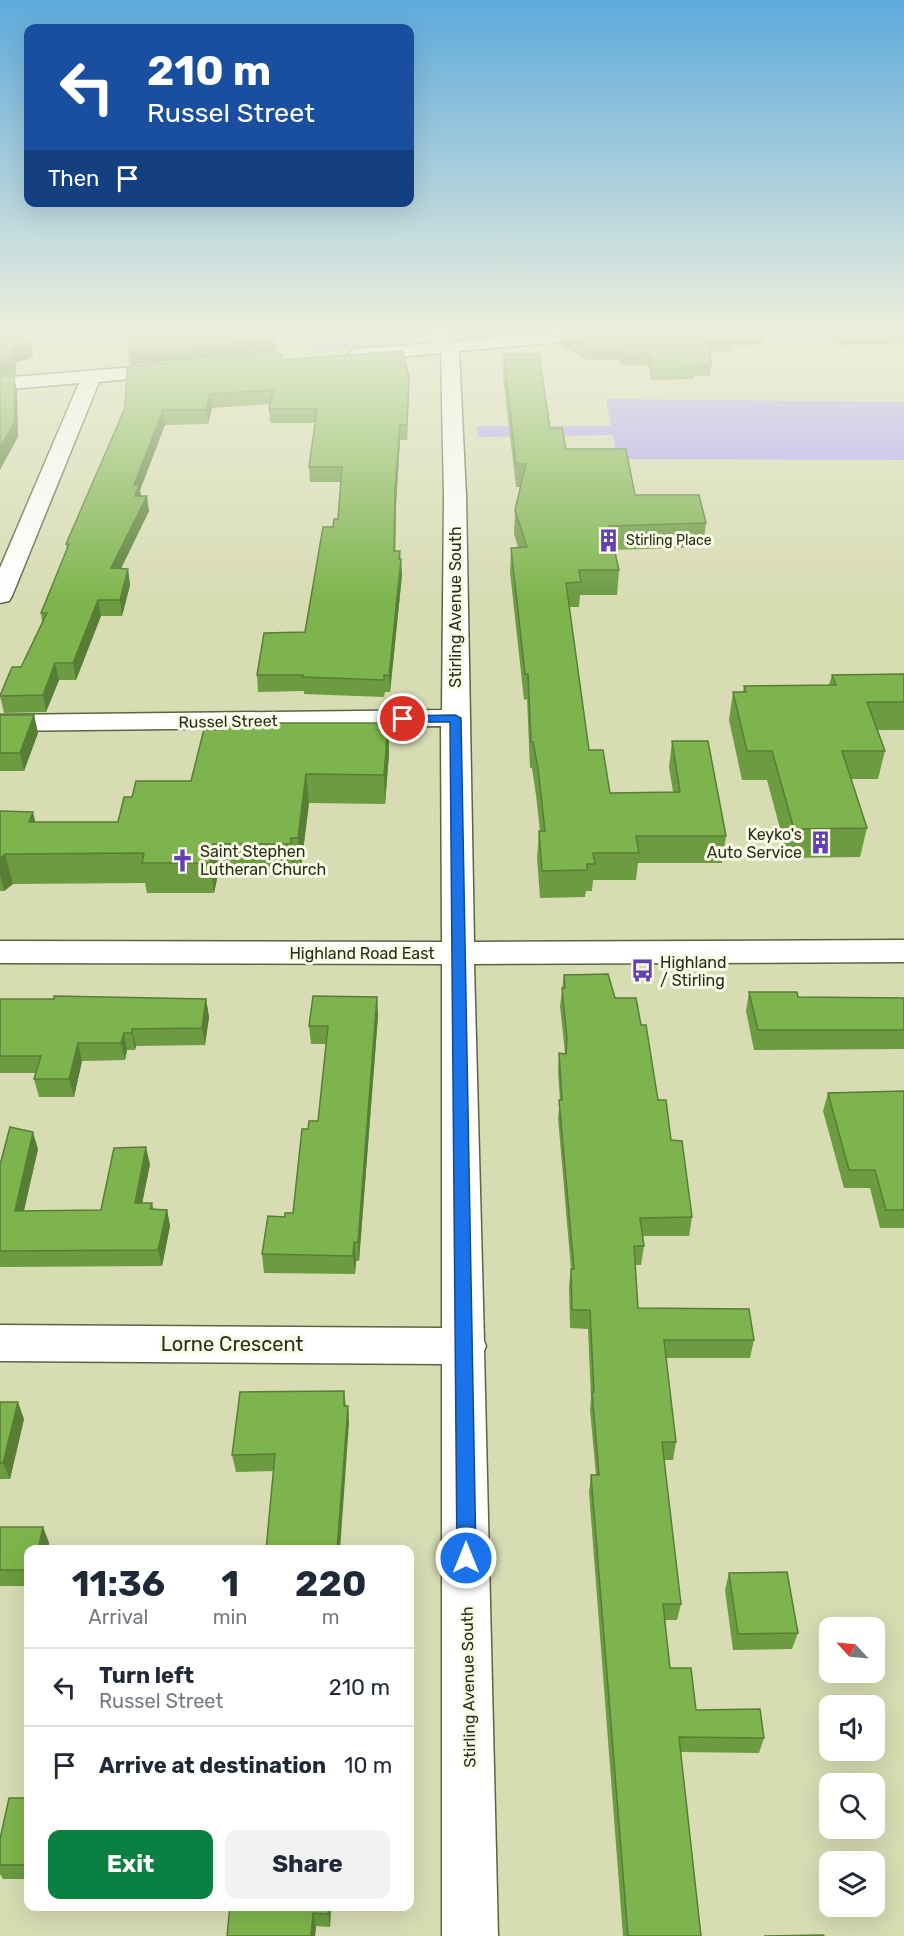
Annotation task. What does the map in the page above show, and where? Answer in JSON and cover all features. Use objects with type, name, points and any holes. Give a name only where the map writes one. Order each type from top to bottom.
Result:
[{"type":"street","points":[[0,596],[74,419]]},
{"type":"street","name":"Stirling Avenue South","points":[[452,419],[465,1346],[470,1936]]},
{"type":"street","name":"Russel Street","points":[[0,723],[455,718]]},
{"type":"street","name":"Highland Road East","points":[[0,952],[904,951]]},
{"type":"street","name":"Lorne Crescent","points":[[0,1343],[465,1346]]},
{"type":"shaded area","points":[[610,419],[904,419],[904,460],[617,459],[613,435],[478,437],[477,426],[611,426]]},
{"type":"building","points":[[0,419],[15,419],[15,421],[0,448]]},
{"type":"building","points":[[120,419],[159,419],[134,485],[139,485],[135,496],[147,496],[111,568],[128,569],[120,600],[98,600],[73,663],[55,663],[43,695],[0,696],[12,667],[21,667],[47,613],[41,613],[69,544],[66,544]]},
{"type":"building","points":[[316,419],[407,419],[407,425],[400,425],[395,489],[394,551],[400,551],[399,559],[401,559],[389,676],[384,675],[384,680],[303,677],[303,675],[257,675],[264,633],[305,632],[323,527],[333,527],[334,519],[338,519],[342,467],[309,467]]},
{"type":"building","points":[[511,419],[549,419],[550,428],[562,428],[566,449],[626,449],[635,495],[699,495],[706,523],[609,526],[619,570],[579,570],[581,582],[566,583],[589,750],[603,750],[610,793],[680,792],[672,741],[708,741],[726,836],[636,836],[639,853],[593,853],[595,864],[587,864],[587,870],[542,871],[539,831],[545,831],[538,768],[533,742],[531,742],[528,674],[525,674],[511,548],[527,547],[515,510],[526,464],[516,464]]},
{"type":"building","points":[[904,674],[904,702],[867,702],[885,751],[842,751],[867,828],[794,829],[772,751],[747,751],[733,692],[746,692],[744,686],[836,685],[832,675]]},
{"type":"building","points":[[0,715],[34,715],[20,753],[0,753]]},
{"type":"building","points":[[233,723],[379,723],[378,725],[388,725],[384,775],[306,774],[298,838],[291,838],[291,844],[213,844],[210,863],[142,863],[144,853],[5,854],[0,859],[0,811],[33,812],[29,822],[118,822],[124,797],[132,797],[136,781],[191,781],[204,729],[221,730],[221,726],[233,726]]},
{"type":"building","points":[[608,974],[615,998],[636,998],[641,1025],[646,1025],[658,1100],[666,1100],[671,1140],[682,1141],[692,1217],[640,1218],[644,1246],[634,1246],[638,1308],[749,1309],[754,1340],[664,1340],[676,1442],[662,1442],[681,1604],[663,1604],[670,1668],[691,1668],[696,1710],[760,1709],[764,1738],[679,1737],[701,1936],[628,1936],[591,1475],[599,1475],[592,1392],[594,1392],[590,1310],[572,1310],[571,1269],[574,1269],[559,1100],[562,1100],[559,1053],[566,1054],[567,1039],[562,988],[565,988],[564,975]]},
{"type":"building","points":[[749,992],[797,992],[798,997],[904,998],[904,1030],[758,1030]]},
{"type":"building","points":[[54,996],[206,999],[202,1028],[132,1029],[132,1033],[124,1033],[121,1043],[78,1043],[69,1079],[34,1079],[41,1056],[0,1056],[0,999],[54,999]]},
{"type":"building","points":[[313,996],[377,997],[358,1242],[354,1242],[353,1256],[262,1254],[268,1216],[285,1217],[285,1213],[293,1213],[302,1129],[308,1129],[309,1121],[318,1121],[328,1026],[309,1026]]},
{"type":"building","points":[[904,1091],[904,1210],[886,1210],[875,1170],[849,1170],[828,1093]]},
{"type":"building","points":[[10,1127],[33,1132],[15,1211],[101,1210],[114,1148],[146,1147],[135,1203],[152,1203],[150,1209],[167,1210],[158,1250],[0,1251],[0,1165]]},
{"type":"building","points":[[344,1391],[344,1406],[348,1406],[337,1545],[266,1545],[275,1454],[232,1455],[240,1392]]},
{"type":"building","points":[[0,1402],[18,1402],[3,1463],[0,1463]]},
{"type":"building","points":[[0,1527],[43,1527],[39,1545],[24,1545],[24,1570],[0,1570]]},
{"type":"building","points":[[787,1572],[798,1633],[738,1634],[729,1573]]},
{"type":"building","points":[[9,1798],[24,1798],[24,1865],[0,1865],[0,1839]]},
{"type":"building","points":[[230,1911],[328,1911],[328,1914],[313,1913],[311,1936],[227,1936]]},
{"type":"building","points":[[823,1935],[824,1936],[764,1936]]},
{"type":"place","name":"Stirling Place","points":[[608,540]]},
{"type":"place","name":"Keyko's Auto Service","points":[[820,843]]},
{"type":"place","name":"Saint Stephen Lutheran Church","points":[[182,860]]},
{"type":"place","name":"Highland / Stirling","points":[[642,971]]},
{"type":"route","points":[[403,719],[455,718],[466,1558]]}]
